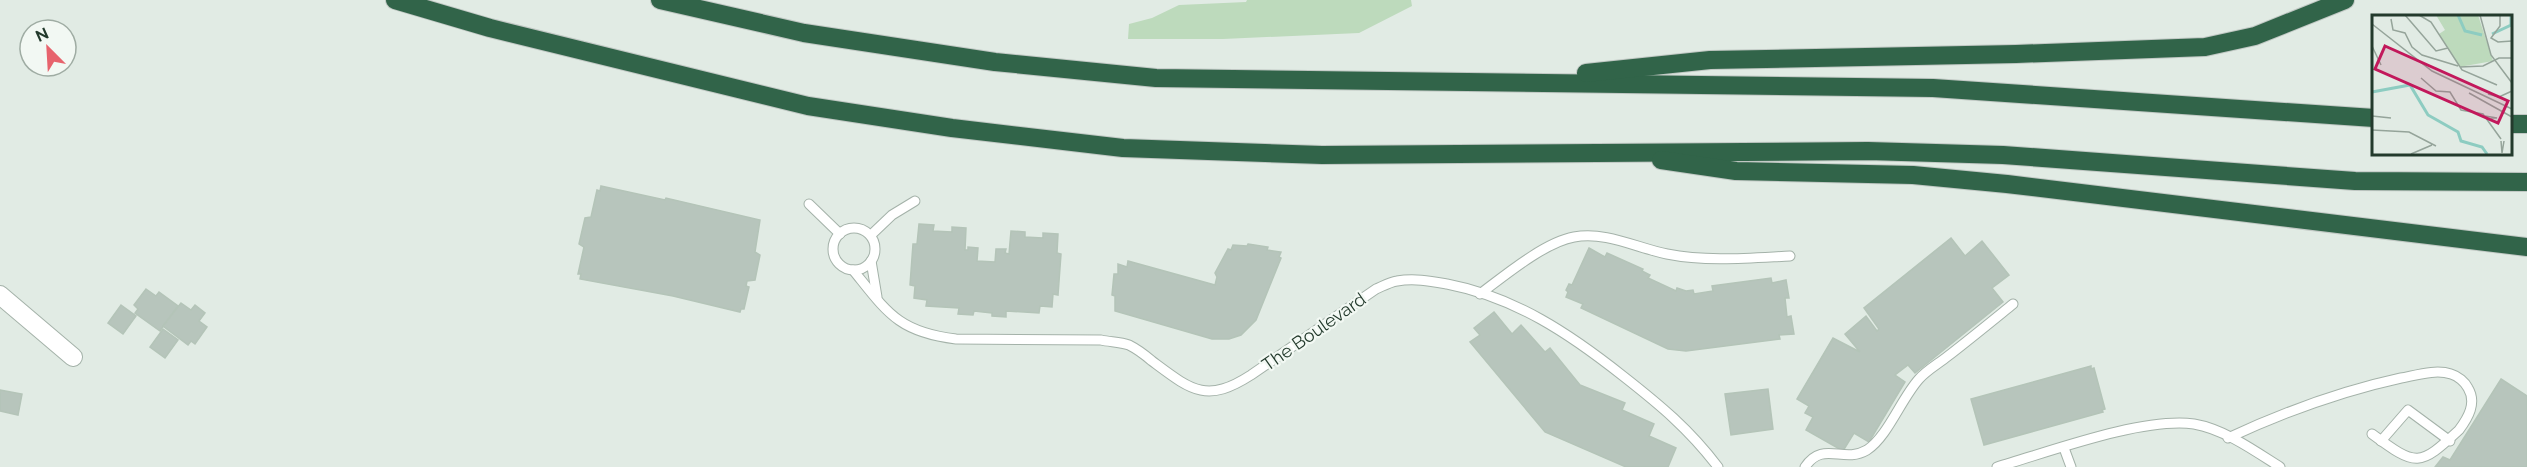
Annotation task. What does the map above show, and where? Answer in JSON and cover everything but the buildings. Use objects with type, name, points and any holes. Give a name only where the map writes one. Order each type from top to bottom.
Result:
[{"type":"highway","points":[[395,0],[490,28],[808,106],[952,128],[1123,148],[1322,155],[1596,151],[1868,151],[2003,155],[2355,181],[2527,182]]},
{"type":"highway","points":[[660,0],[816,35],[995,62],[1145,77],[1933,88],[2372,118]]},
{"type":"highway","points":[[1515,82],[1710,60],[2016,54],[2205,47],[2255,36],[2345,0]]},
{"type":"highway","points":[[1596,151],[1736,171],[1913,175],[2007,184],[2527,248]]},
{"type":"street","points":[[0,295],[74,357]]},
{"type":"lane","points":[[871,235],[892,215],[915,201]]},
{"type":"lane","points":[[809,204],[840,234]]},
{"type":"lane","points":[[871,261],[866,266],[853,270],[840,264],[833,253],[835,239],[852,228],[859,228],[871,235],[875,248],[871,261],[877,300]]},
{"type":"lane","points":[[1480,294],[1520,264],[1573,237],[1632,242],[1665,254],[1691,258],[1790,256]]},
{"type":"lane","name":"The Boulevard","points":[[853,270],[877,300],[900,323],[933,336],[1005,341],[1101,340],[1130,346],[1186,386],[1219,391],[1233,387],[1361,298],[1396,281],[1418,279],[1463,287],[1514,305],[1558,327],[1661,405],[1695,436],[1718,467]]},
{"type":"lane","points":[[1804,467],[1813,456],[1821,453],[1847,455],[1865,450],[1876,441],[1920,378],[2013,304]]},
{"type":"lane","points":[[2228,438],[2261,422],[2380,383],[2438,372],[2450,373],[2459,377],[2468,387],[2472,398],[2471,409],[2464,423],[2432,459],[2423,464],[2415,464],[2407,460],[2372,434]]},
{"type":"lane","points":[[2381,441],[2408,410],[2450,441]]},
{"type":"lane","points":[[1997,467],[2126,430],[2170,424],[2194,424],[2228,438],[2280,467]]},
{"type":"lane","points":[[2064,448],[2071,467]]},
{"type":"green space","points":[[1247,0],[1411,0],[1412,6],[1359,33],[1223,39],[1128,39],[1129,24],[1152,18],[1179,5],[1246,2]]}]
